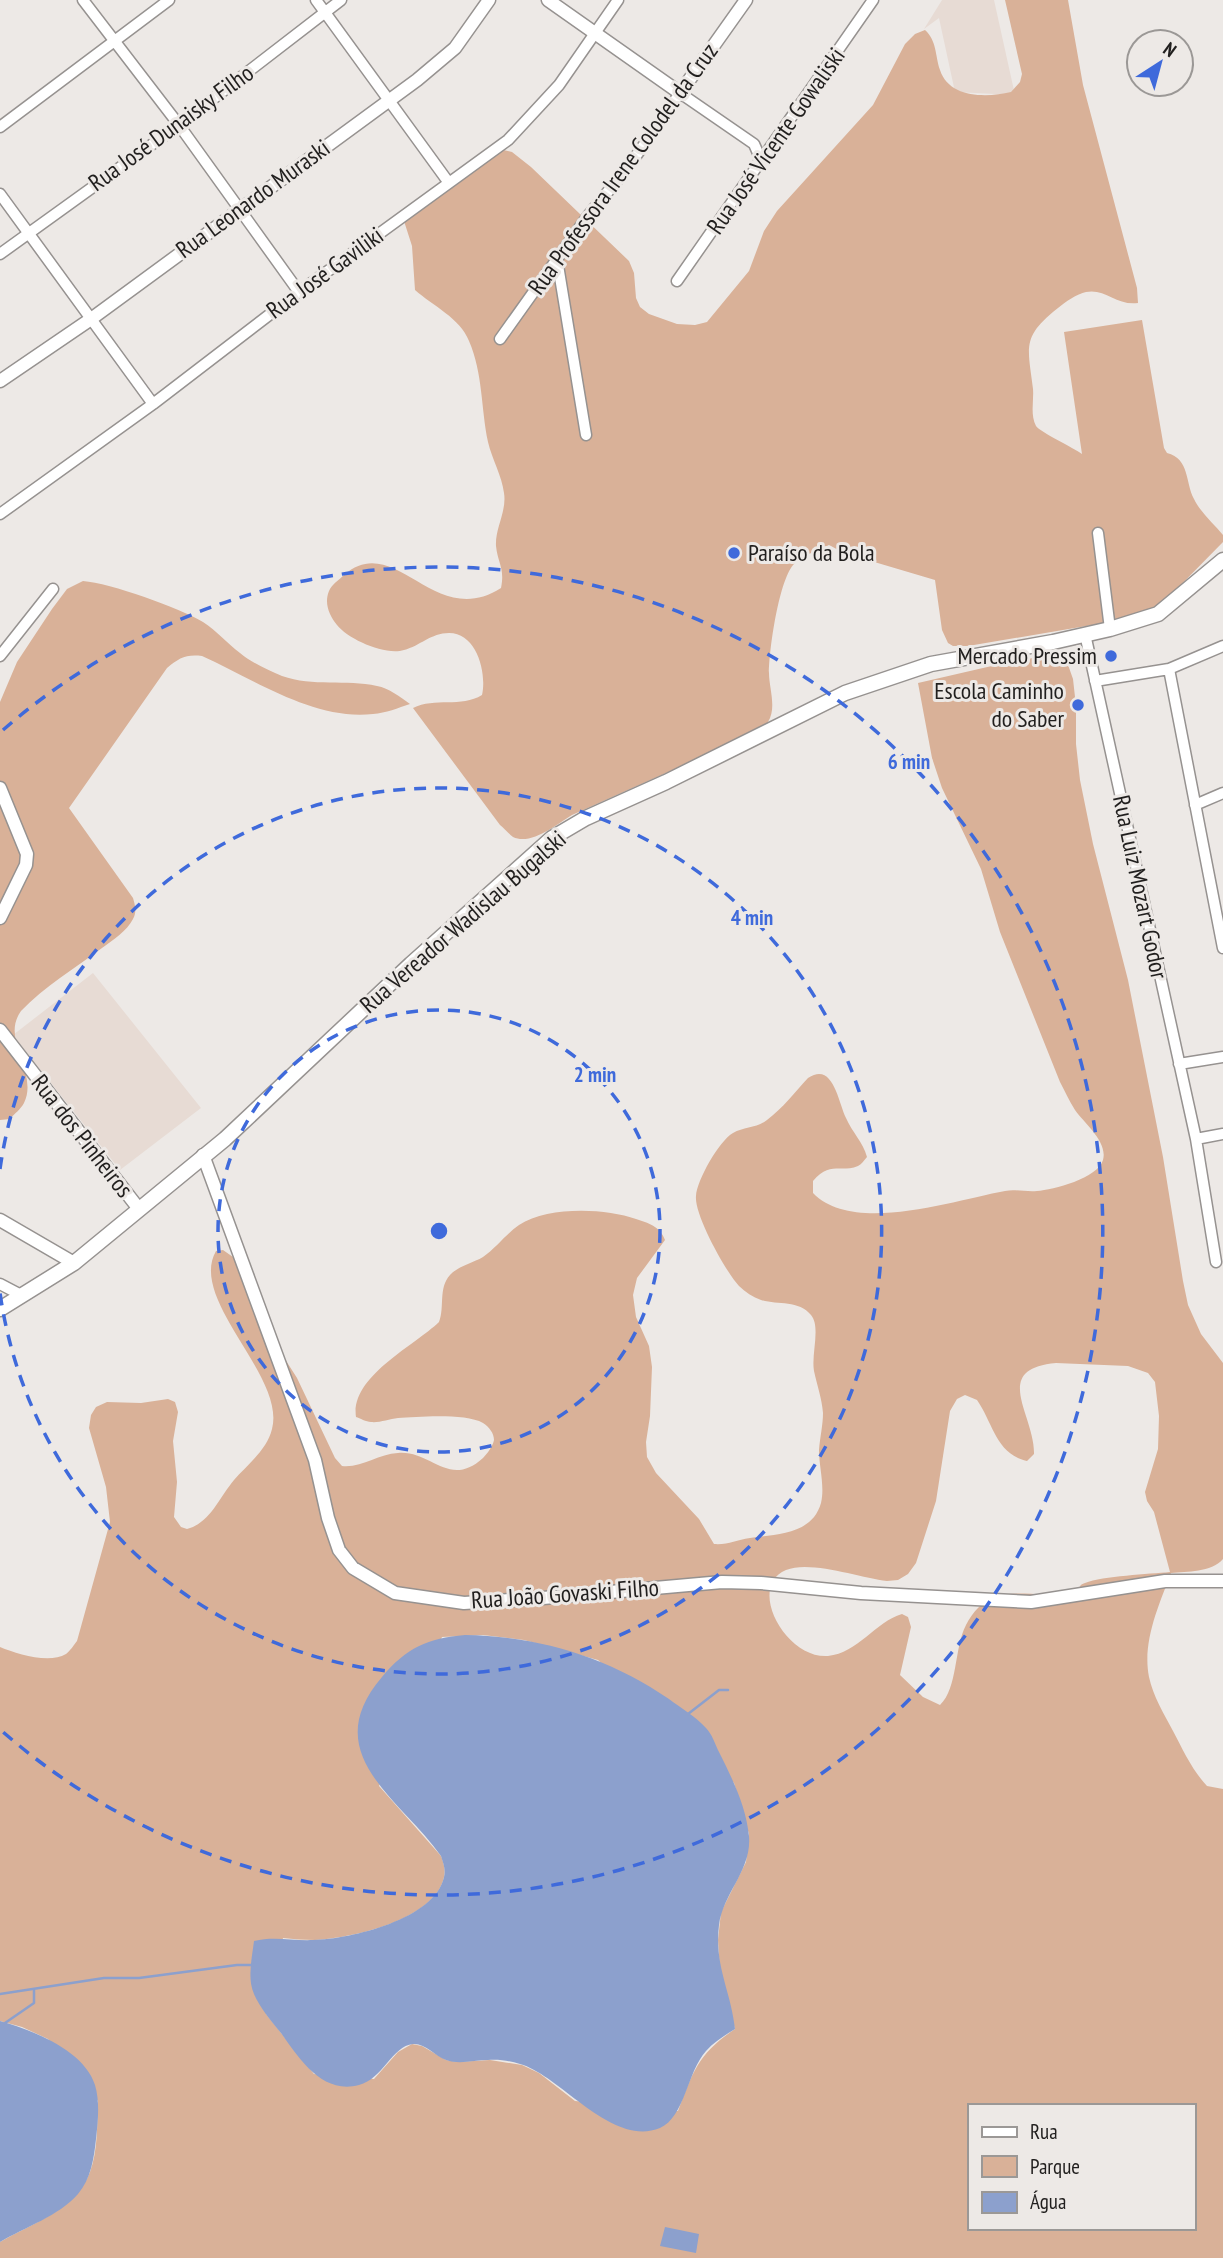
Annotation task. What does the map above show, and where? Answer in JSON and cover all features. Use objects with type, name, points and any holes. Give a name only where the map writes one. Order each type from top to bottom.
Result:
[{"type":"main road","name":"Rua Vereador Wadislau Bugalski","points":[[0,1309],[74,1263],[225,1139],[418,958],[552,838],[586,818],[677,777],[845,694],[931,664],[1111,629],[1158,614],[1223,560]]},
{"type":"street","points":[[83,0],[179,125],[299,292]]},
{"type":"street","points":[[0,127],[169,0]]},
{"type":"street","points":[[316,0],[449,183]]},
{"type":"street","name":"Rua José Dunaisky Filho","points":[[0,254],[179,125],[341,0]]},
{"type":"street","name":"Rua Leonardo Muraski","points":[[0,381],[91,319],[455,48],[489,0]]},
{"type":"street","points":[[548,0],[754,144],[760,165]]},
{"type":"street","name":"Rua José Gaviliki","points":[[0,514],[153,404],[299,292],[508,140],[559,85],[618,0]]},
{"type":"street","name":"Rua Professora Irene Colodel da Cruz","points":[[500,339],[586,217],[629,166],[746,0]]},
{"type":"street","name":"Rua José Vicente Gowaliski","points":[[677,281],[873,0]]},
{"type":"street","points":[[0,194],[153,404]]},
{"type":"street","points":[[557,259],[586,435]]},
{"type":"street","points":[[1098,533],[1111,629]]},
{"type":"street","points":[[0,656],[52,589]]},
{"type":"street","name":"Rua Luiz Mozart Godor","points":[[1085,634],[1196,1139],[1216,1262]]},
{"type":"street","points":[[1094,681],[1169,669],[1223,646]]},
{"type":"street","points":[[1169,669],[1195,805],[1219,901],[1223,948]]},
{"type":"street","points":[[0,788],[27,854],[26,865],[0,918]]},
{"type":"street","points":[[1195,805],[1223,793]]},
{"type":"street","name":"Rua dos Pinheiros","points":[[0,1030],[139,1209]]},
{"type":"street","points":[[1179,1065],[1223,1057]]},
{"type":"street","points":[[1196,1139],[1223,1134]]},
{"type":"street","name":"Rua João Govaski Filho","points":[[203,1155],[315,1460],[328,1518],[339,1550],[353,1568],[395,1592],[464,1602],[543,1598],[722,1582],[1031,1602],[1165,1581],[1223,1581]]},
{"type":"street","points":[[0,1220],[74,1263]]},
{"type":"street","points":[[0,1284],[21,1295]]},
{"type":"shaded area","points":[[942,0],[994,0],[1015,95],[955,92],[939,18],[924,29]]},
{"type":"shaded area","points":[[93,973],[201,1108],[120,1170],[13,1035]]},
{"type":"green space","points":[[1005,0],[1068,0],[1083,85],[1137,288],[1138,303],[1124,302],[1099,292],[1082,293],[1071,298],[1038,327],[1033,335],[1029,353],[1036,426],[1082,454],[1064,332],[1142,320],[1164,448],[1167,453],[1180,460],[1194,499],[1223,535],[1223,542],[1167,599],[1152,610],[1098,624],[968,646],[953,646],[948,643],[942,630],[935,580],[844,553],[829,545],[795,563],[784,583],[769,663],[772,711],[765,726],[751,735],[572,815],[536,836],[528,839],[513,837],[500,825],[413,708],[430,703],[465,701],[482,695],[483,676],[473,647],[459,635],[449,633],[437,635],[404,650],[387,651],[358,641],[342,630],[332,617],[327,604],[332,586],[363,564],[381,564],[455,598],[477,598],[501,588],[501,566],[496,539],[504,506],[504,493],[488,442],[474,353],[459,326],[415,290],[412,246],[404,221],[499,149],[512,152],[629,261],[640,307],[649,314],[677,324],[695,325],[707,322],[749,271],[764,231],[777,211],[873,105],[905,44],[915,34],[925,30],[929,34],[940,70],[951,86],[960,91],[980,95],[1011,92],[1020,82],[1022,74]]},
{"type":"green space","points":[[83,581],[127,591],[192,616],[250,660],[282,676],[306,681],[377,686],[410,704],[378,713],[351,714],[329,711],[284,696],[202,656],[183,658],[167,668],[69,808],[133,898],[134,916],[119,935],[21,1011],[15,1033],[27,1080],[27,1091],[24,1103],[10,1119],[0,1120],[0,702],[17,662],[52,609],[67,589]]},
{"type":"green space","points":[[1045,656],[1057,657],[1067,662],[1073,679],[1076,706],[1080,780],[1093,844],[1128,980],[1163,1157],[1188,1305],[1201,1334],[1223,1363],[1223,1559],[1205,1569],[1171,1573],[1153,1624],[1147,1664],[1156,1698],[1192,1767],[1207,1786],[1223,1789],[1223,2258],[0,2258],[0,2242],[64,2206],[83,2185],[93,2164],[98,2101],[48,2039],[22,2027],[0,2021],[0,1647],[24,1655],[51,1658],[66,1654],[77,1641],[110,1522],[106,1487],[89,1428],[91,1415],[96,1407],[107,1402],[141,1403],[168,1399],[175,1402],[178,1412],[173,1441],[177,1482],[174,1517],[181,1527],[187,1529],[208,1516],[269,1437],[272,1429],[272,1408],[265,1386],[215,1292],[211,1271],[216,1251],[223,1250],[243,1269],[276,1345],[297,1378],[335,1458],[342,1466],[356,1465],[398,1453],[410,1454],[440,1466],[460,1470],[471,1467],[490,1450],[494,1437],[483,1423],[441,1416],[377,1422],[356,1417],[357,1402],[373,1376],[439,1322],[446,1280],[461,1267],[483,1257],[519,1225],[545,1214],[577,1211],[609,1213],[623,1215],[657,1228],[665,1240],[637,1278],[633,1295],[636,1317],[649,1346],[652,1367],[647,1457],[656,1473],[699,1519],[714,1544],[724,1544],[792,1531],[810,1521],[816,1514],[821,1503],[822,1490],[819,1450],[823,1413],[814,1371],[816,1334],[811,1315],[800,1307],[761,1300],[739,1286],[719,1256],[700,1216],[697,1189],[704,1171],[727,1137],[767,1120],[808,1078],[816,1074],[823,1075],[833,1085],[846,1118],[867,1157],[858,1166],[830,1169],[819,1175],[813,1181],[813,1193],[831,1205],[853,1212],[905,1211],[1009,1190],[1044,1190],[1084,1177],[1093,1172],[1103,1160],[1104,1153],[1099,1140],[1075,1110],[1060,1082],[1000,932],[981,869],[942,788],[932,758],[918,683]],"holes":[[[1056,1363],[1128,1366],[1148,1373],[1155,1382],[1159,1416],[1158,1449],[1145,1492],[1154,1512],[1170,1572],[1103,1579],[1085,1583],[1063,1593],[1010,1594],[987,1601],[966,1625],[950,1689],[940,1705],[923,1697],[900,1675],[911,1627],[908,1617],[902,1614],[892,1618],[857,1644],[839,1654],[828,1656],[812,1654],[786,1635],[776,1620],[770,1591],[775,1579],[786,1570],[796,1567],[822,1568],[887,1581],[898,1580],[908,1574],[916,1563],[936,1501],[950,1411],[957,1399],[965,1395],[977,1400],[1002,1445],[1008,1452],[1027,1461],[1034,1454],[1033,1439],[1021,1396],[1020,1384],[1025,1374],[1036,1367]],[[483,1635],[524,1640],[598,1660],[734,1783],[749,1834],[746,1862],[721,1912],[718,1940],[720,1973],[735,2029],[705,2055],[688,2085],[678,2111],[575,2101],[539,2073],[522,2065],[490,2060],[446,2060],[422,2046],[412,2044],[398,2052],[374,2079],[314,2074],[266,2014],[283,1938],[315,1940],[370,1931],[409,1915],[425,1905],[437,1892],[445,1874],[441,1856],[379,1786],[442,1637]]]},
{"type":"water","points":[[465,1635],[519,1640],[572,1652],[622,1671],[646,1684],[708,1730],[738,1792],[745,1814],[749,1848],[742,1871],[722,1913],[718,1940],[735,2029],[706,2051],[694,2070],[681,2104],[660,2128],[642,2131],[624,2128],[587,2108],[536,2071],[520,2064],[496,2060],[451,2061],[417,2044],[399,2050],[367,2082],[346,2087],[334,2085],[323,2080],[304,2063],[254,1994],[250,1975],[254,1941],[329,1939],[369,1931],[409,1915],[437,1892],[445,1874],[441,1856],[372,1774],[361,1752],[358,1729],[364,1704],[382,1677],[400,1659],[429,1642]]},
{"type":"water","points":[[0,2021],[55,2043],[80,2062],[95,2085],[98,2112],[91,2168],[78,2194],[52,2215],[0,2242]]},
{"type":"water","points":[[665,2227],[699,2234],[696,2253],[660,2246]]},
{"type":"waterway","points":[[688,1714],[719,1690],[728,1690]]},
{"type":"waterway","points":[[0,1994],[104,1978],[139,1978],[253,1965]]},
{"type":"waterway","points":[[5,2023],[34,2003],[34,1989]]},
{"type":"place","name":"Paraíso da Bola","points":[[734,553]]},
{"type":"place","name":"Mercado Pressim","points":[[1111,656]]},
{"type":"place","name":"Escola Caminho do Saber","points":[[1078,705]]}]
